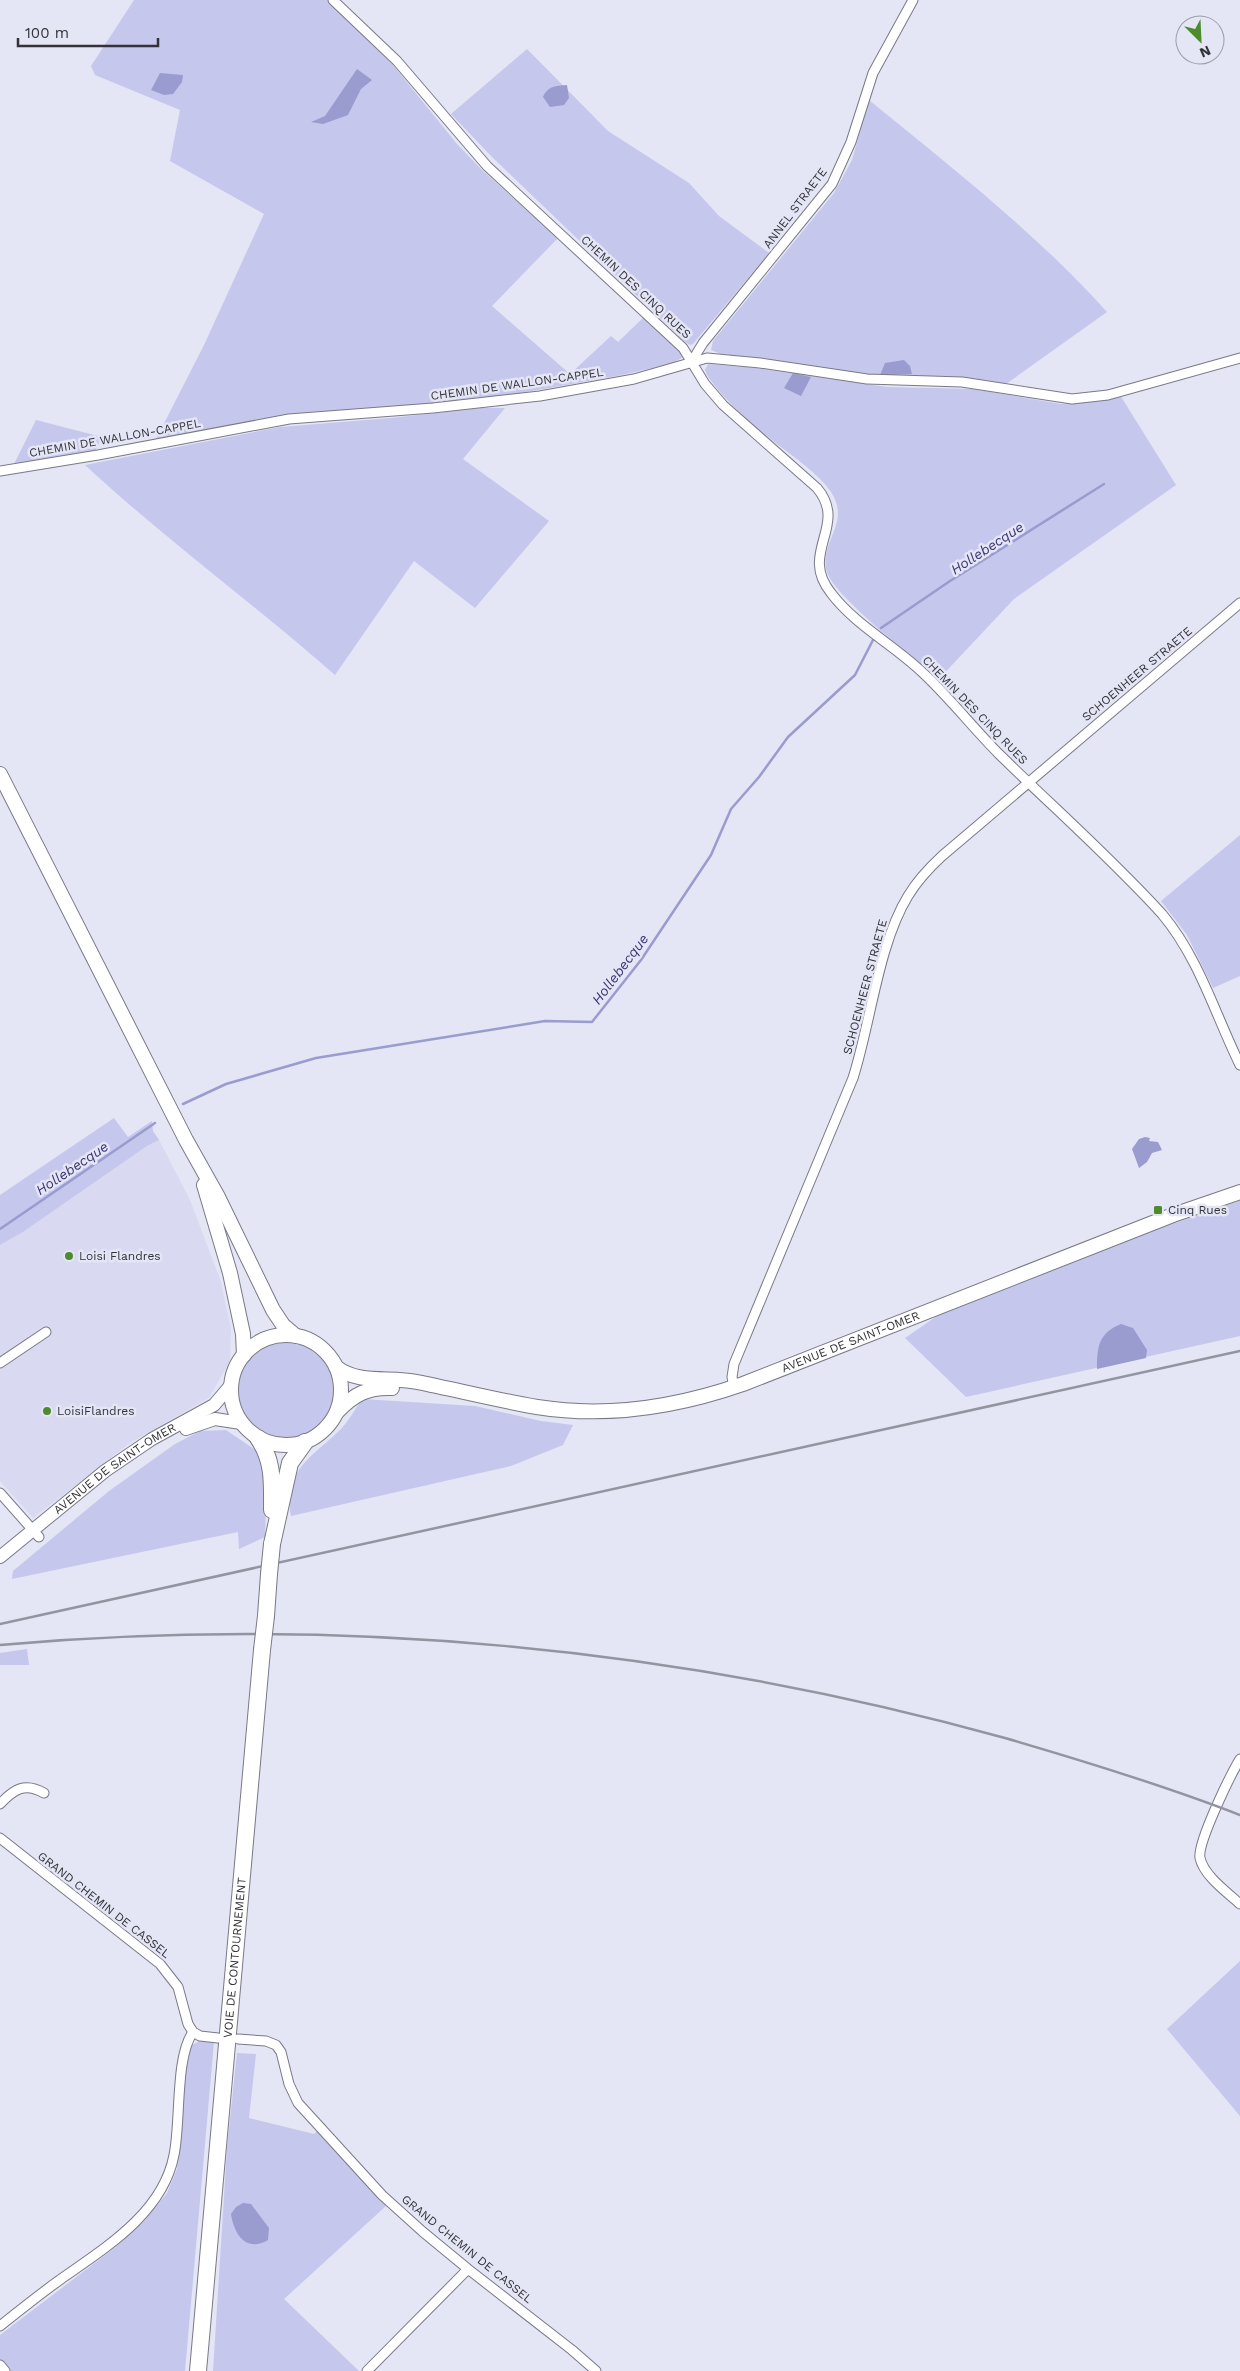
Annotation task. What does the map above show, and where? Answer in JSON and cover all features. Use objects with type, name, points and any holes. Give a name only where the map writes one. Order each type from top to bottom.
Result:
[{"type":"highway","name":"VOIE DE CONTOURNEMENT","points":[[198,2371],[272,1544],[272,1470],[267,1452],[258,1438]]},
{"type":"highway","name":"VOIE DE CONTOURNEMENT","points":[[272,1544],[290,1463],[305,1442]]},
{"type":"main road","points":[[0,774],[186,1140],[223,1208],[276,1316],[296,1336],[320,1347],[336,1367],[341,1392],[337,1412],[326,1428],[305,1442],[281,1445],[258,1438],[241,1423],[232,1405],[231,1385],[235,1369],[244,1355],[265,1339],[280,1336],[296,1336]]},
{"type":"main road","points":[[186,1140],[204,1187],[225,1253],[242,1325],[244,1355]]},
{"type":"main road","name":"AVENUE DE SAINT-OMER","points":[[336,1367],[353,1376],[410,1380],[448,1390],[537,1407],[597,1411],[664,1406],[734,1387],[1173,1215],[1240,1192]]},
{"type":"main road","name":"AVENUE DE SAINT-OMER","points":[[0,1567],[77,1493],[115,1463],[152,1439],[214,1405],[231,1385]]},
{"type":"main road","name":"AVENUE DE SAINT-OMER","points":[[337,1412],[355,1395],[371,1388],[448,1390]]},
{"type":"main road","name":"AVENUE DE SAINT-OMER","points":[[0,1557],[36,1534],[107,1480],[178,1433],[210,1420],[224,1419],[241,1423]]},
{"type":"street","name":"CHEMIN DES CINQ RUES","points":[[333,0],[397,61],[488,166],[680,345],[705,384],[722,405],[812,482],[824,497],[830,517],[818,561],[823,580],[831,594],[848,611],[924,673],[979,734],[1141,892],[1173,928],[1196,966],[1240,1066]]},
{"type":"street","name":"ANNEL STRAETE","points":[[692,361],[707,338],[832,184],[850,142],[871,78],[913,0]]},
{"type":"street","name":"CHEMIN DE WALLON-CAPPEL","points":[[0,471],[98,455],[289,419],[444,407],[540,396],[643,377],[707,358],[867,379],[962,382],[1046,397],[1072,399],[1108,395],[1240,358]]},
{"type":"street","name":"SCHOENHEER STRAETE","points":[[734,1387],[732,1372],[737,1357],[852,1078],[865,1038],[886,949],[898,915],[908,895],[926,872],[1240,603]]},
{"type":"street","points":[[0,1363],[46,1332]]},
{"type":"street","points":[[0,1493],[36,1534]]},
{"type":"street","points":[[1240,1759],[1225,1787],[1200,1853],[1202,1864],[1209,1873],[1240,1904]]},
{"type":"street","points":[[0,1804],[17,1789],[32,1787],[44,1792]]},
{"type":"street","name":"GRAND CHEMIN DE CASSEL","points":[[0,1838],[165,1970],[175,1981],[181,1993],[188,2024],[193,2032]]},
{"type":"street","points":[[0,2326],[100,2252],[137,2220],[157,2196],[168,2175],[175,2155],[184,2052],[193,2032],[200,2036],[218,2038]]},
{"type":"street","name":"GRAND CHEMIN DE CASSEL","points":[[238,2039],[266,2041],[276,2045],[281,2052],[291,2090],[303,2109],[398,2211],[596,2371]]},
{"type":"street","points":[[367,2371],[468,2269]]},
{"type":"street","points":[[0,2365],[5,2371]]},
{"type":"shaded area","points":[[134,0],[328,0],[393,65],[457,144],[482,170],[558,238],[492,306],[570,374],[611,336],[618,342],[644,317],[677,348],[683,357],[673,363],[622,375],[504,396],[320,412],[154,443],[204,345],[264,214],[170,161],[180,110],[95,75],[91,66]]},
{"type":"shaded area","points":[[527,49],[608,131],[689,183],[719,216],[769,253],[693,344],[690,345],[685,342],[491,156],[451,114]]},
{"type":"shaded area","points":[[357,69],[372,80],[361,89],[348,115],[323,124],[311,122],[325,116]]},
{"type":"shaded area","points":[[160,73],[183,75],[182,82],[173,94],[164,95],[151,90]]},
{"type":"shaded area","points":[[567,85],[569,98],[564,105],[550,107],[543,97],[545,93],[552,87]]},
{"type":"shaded area","points":[[869,100],[1022,228],[1080,283],[1107,312],[1006,384],[963,377],[876,376],[840,372],[759,358],[721,354],[711,350],[713,341],[834,193],[852,160]]},
{"type":"shaded area","points":[[904,360],[910,366],[912,374],[880,375],[885,363]]},
{"type":"shaded area","points":[[708,364],[756,368],[887,387],[974,389],[1061,404],[1095,401],[1120,395],[1176,485],[1014,599],[937,681],[859,611],[833,583],[827,572],[825,561],[838,514],[831,492],[813,472],[758,429],[730,403],[707,375],[705,370]]},
{"type":"shaded area","points":[[793,373],[811,377],[801,396],[784,388]]},
{"type":"shaded area","points":[[480,408],[505,408],[463,459],[549,521],[475,608],[414,561],[335,675],[146,519],[85,465],[280,427],[391,418]]},
{"type":"shaded area","points":[[36,420],[102,437],[94,454],[14,464]]},
{"type":"shaded area","points":[[1240,835],[1240,976],[1213,988],[1187,935],[1161,901]]},
{"type":"shaded area","points":[[114,1118],[128,1137],[152,1121],[153,1131],[159,1140],[147,1146],[23,1232],[0,1245],[0,1195]]},
{"type":"shaded area","points":[[1150,1138],[1149,1141],[1158,1142],[1162,1150],[1152,1153],[1147,1162],[1139,1168],[1132,1149],[1139,1139]]},
{"type":"shaded area","points":[[159,1140],[190,1200],[220,1279],[231,1328],[230,1361],[209,1398],[130,1443],[33,1518],[0,1481],[0,1245],[23,1232],[147,1146]]},
{"type":"shaded area","points":[[1240,1200],[1240,1336],[966,1397],[905,1338],[943,1312],[1110,1246]]},
{"type":"shaded area","points":[[1121,1324],[1133,1328],[1147,1350],[1146,1358],[1097,1369],[1101,1341],[1108,1332]]},
{"type":"shaded area","points":[[286,1343],[304,1347],[320,1357],[330,1373],[334,1391],[330,1409],[320,1425],[304,1435],[286,1439],[268,1435],[252,1425],[242,1409],[238,1391],[242,1373],[252,1357],[268,1347]]},
{"type":"shaded area","points":[[362,1399],[475,1406],[541,1421],[573,1425],[563,1445],[511,1466],[291,1516],[289,1500],[295,1476],[310,1457],[340,1430]]},
{"type":"shaded area","points":[[226,1430],[260,1453],[267,1471],[265,1537],[239,1549],[238,1532],[12,1579],[13,1571],[109,1491],[175,1444],[200,1431]]},
{"type":"shaded area","points":[[27,1649],[29,1665],[0,1665],[0,1653]]},
{"type":"shaded area","points":[[1240,1961],[1240,2116],[1167,2029]]},
{"type":"shaded area","points":[[199,2041],[214,2042],[185,2371],[0,2371],[0,2335],[117,2246],[145,2220],[167,2193],[177,2169],[188,2052],[191,2046]]},
{"type":"shaded area","points":[[237,2053],[256,2054],[249,2118],[314,2134],[318,2130],[386,2206],[284,2299],[359,2371],[213,2371],[227,2148]]},
{"type":"shaded area","points":[[243,2203],[251,2204],[269,2228],[268,2240],[253,2244],[247,2243],[238,2234],[231,2214],[236,2207]]},
{"type":"waterway","name":"Hollebecque","points":[[881,628],[950,581],[1104,484]]},
{"type":"waterway","name":"Hollebecque","points":[[183,1104],[226,1084],[316,1058],[545,1021],[592,1022],[641,960],[711,855],[731,809],[759,777],[788,737],[855,675],[873,640]]},
{"type":"waterway","name":"Hollebecque","points":[[0,1229],[155,1123]]},
{"type":"railway","points":[[0,1624],[1240,1351]]},
{"type":"railway","points":[[0,1645],[127,1637],[254,1634],[380,1637],[507,1646],[632,1661],[758,1681],[882,1707],[1005,1738],[1153,1784],[1240,1815]]},
{"type":"place","name":"Cinq Rues","points":[[1158,1210]]},
{"type":"place","name":"Loisi Flandres","points":[[69,1256]]},
{"type":"place","name":"LoisiFlandres","points":[[47,1411]]}]
